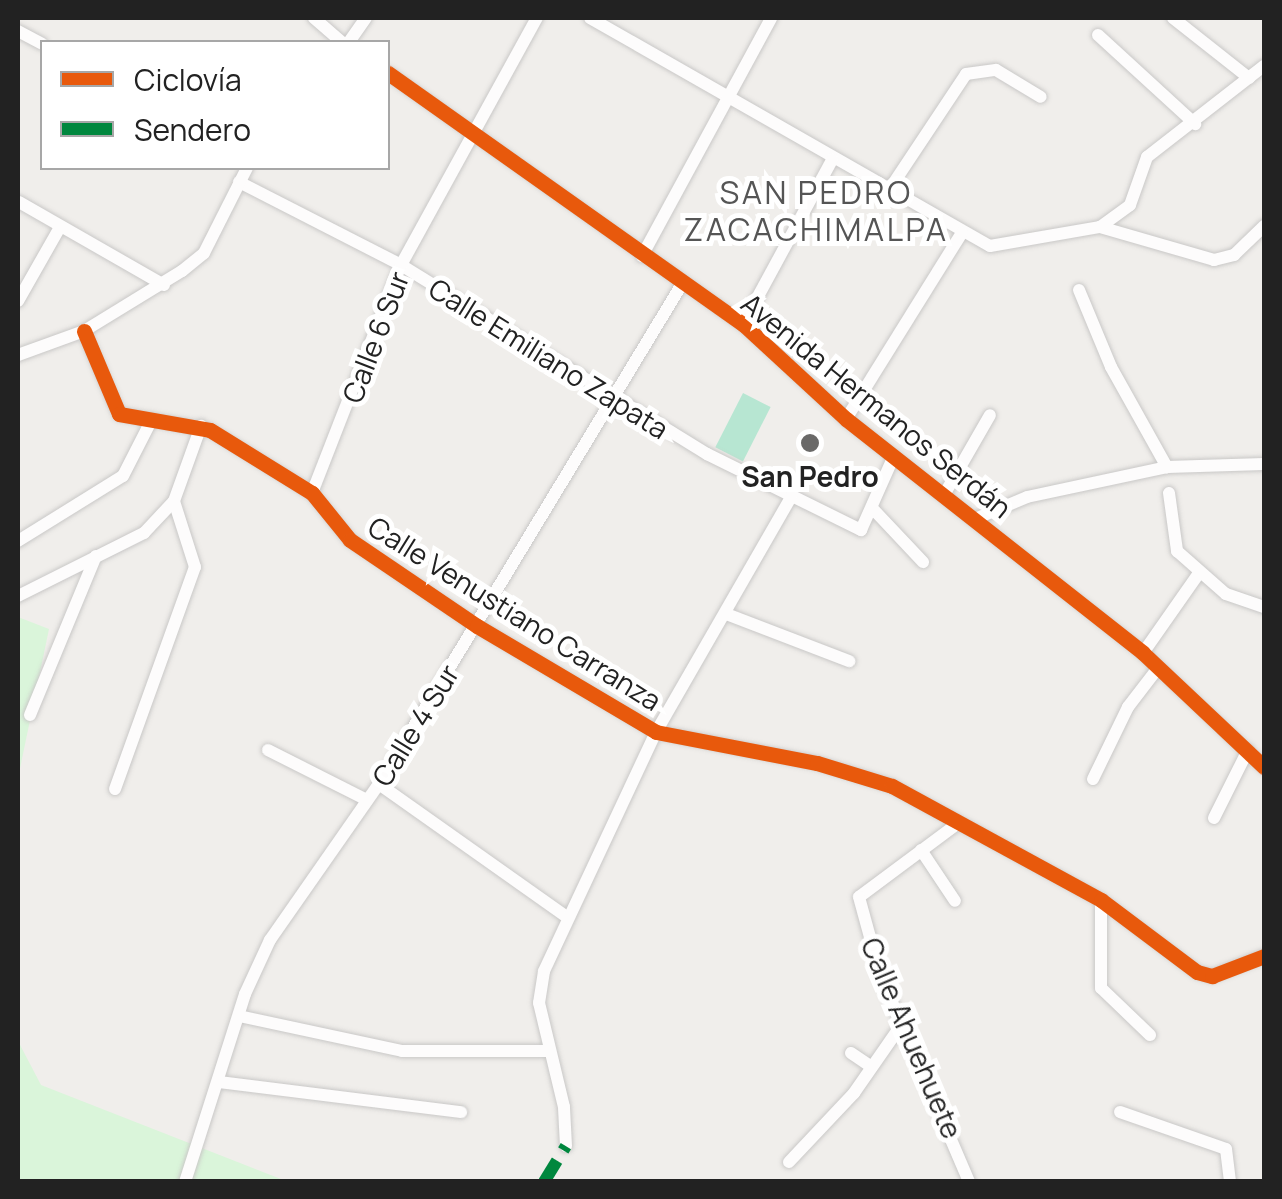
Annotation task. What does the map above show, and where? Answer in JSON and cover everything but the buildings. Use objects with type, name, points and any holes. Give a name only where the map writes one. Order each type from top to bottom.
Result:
[{"type":"street","points":[[314,18],[336,40]]},
{"type":"street","points":[[338,40],[366,18]]},
{"type":"street","name":"Calle 6 Sur","points":[[312,493],[401,266],[537,18]]},
{"type":"street","points":[[590,18],[962,233],[1003,248],[1058,230],[1100,228],[1214,260],[1234,255],[1264,226]]},
{"type":"street","points":[[642,256],[771,18]]},
{"type":"street","points":[[1173,18],[1249,78]]},
{"type":"street","points":[[18,31],[40,43]]},
{"type":"street","points":[[1098,35],[1195,124]]},
{"type":"street","points":[[1100,228],[1130,205],[1147,157],[1195,124],[1264,66]]},
{"type":"street","points":[[889,190],[966,74],[996,70],[1041,98]]},
{"type":"street","name":"Avenida Hermanos Serdán","points":[[390,75],[742,324],[846,419],[1142,653],[1264,766]]},
{"type":"street","points":[[742,324],[832,160]]},
{"type":"street","points":[[18,355],[84,331],[164,285],[204,253],[246,170]]},
{"type":"street","name":"Calle Emiliano Zapata","points":[[239,182],[401,266],[611,400],[791,497],[862,530],[873,509]]},
{"type":"street","points":[[18,202],[164,285]]},
{"type":"street","points":[[18,301],[60,228]]},
{"type":"street","points":[[846,419],[962,233]]},
{"type":"street","name":"Calle 4 Sur","points":[[185,1182],[238,1016],[270,940],[378,784],[682,284]]},
{"type":"street","points":[[1079,290],[1110,366],[1168,467]]},
{"type":"street","name":"Calle Venustiano Carranza","points":[[84,331],[112,408],[201,426],[312,493],[340,532],[477,626],[656,732],[860,773],[1102,900],[1198,972],[1222,974],[1264,956]]},
{"type":"street","points":[[944,495],[990,415]]},
{"type":"street","points":[[18,540],[122,476],[152,419]]},
{"type":"street","points":[[18,596],[158,524],[174,501],[201,426]]},
{"type":"street","points":[[894,456],[873,509],[924,562]]},
{"type":"street","points":[[975,519],[1027,497],[1168,467],[1264,464]]},
{"type":"street","points":[[1169,493],[1172,541],[1198,573],[1240,602],[1264,607]]},
{"type":"street","points":[[566,1146],[564,1107],[548,1051],[541,987],[568,917],[656,732],[729,614],[791,497]]},
{"type":"street","points":[[115,789],[195,567],[174,501]]},
{"type":"street","points":[[30,715],[96,556]]},
{"type":"street","points":[[1142,653],[1198,573]]},
{"type":"street","points":[[729,614],[849,661]]},
{"type":"street","points":[[1094,780],[1128,707],[1158,668]]},
{"type":"street","points":[[268,750],[366,800]]},
{"type":"street","points":[[1214,818],[1248,750]]},
{"type":"street","points":[[378,784],[568,917]]},
{"type":"street","name":"Calle Ahuehuete","points":[[957,824],[859,897],[902,1024],[968,1182]]},
{"type":"street","points":[[922,850],[954,901]]},
{"type":"street","points":[[1102,900],[1101,988],[1150,1035]]},
{"type":"street","points":[[238,1016],[402,1052],[548,1051]]},
{"type":"street","points":[[789,1162],[872,1067],[902,1024]]},
{"type":"street","points":[[851,1053],[872,1067]]},
{"type":"street","points":[[219,1082],[460,1112]]},
{"type":"street","points":[[1120,1112],[1226,1150],[1230,1182]]},
{"type":"green space","points":[[743,393],[771,407],[743,461],[715,447]]},
{"type":"green space","points":[[18,617],[49,629],[18,778]]},
{"type":"green space","points":[[18,1041],[41,1085],[286,1181],[18,1181]]},
{"type":"marked path","points":[[544,1182],[566,1146]]},
{"type":"cycle path","points":[[390,74],[743,324],[846,419],[1143,653],[1264,767]]},
{"type":"cycle path","points":[[84,331],[119,414],[210,430],[312,493],[350,540],[477,626],[656,732],[817,763],[892,786],[1101,900],[1197,972],[1212,976],[1264,956]]},
{"type":"place","name":"San Pedro","points":[[810,443]]},
{"type":"district","name":"SAN PEDRO ZACACHIMALPA","points":[[816,212]]}]
